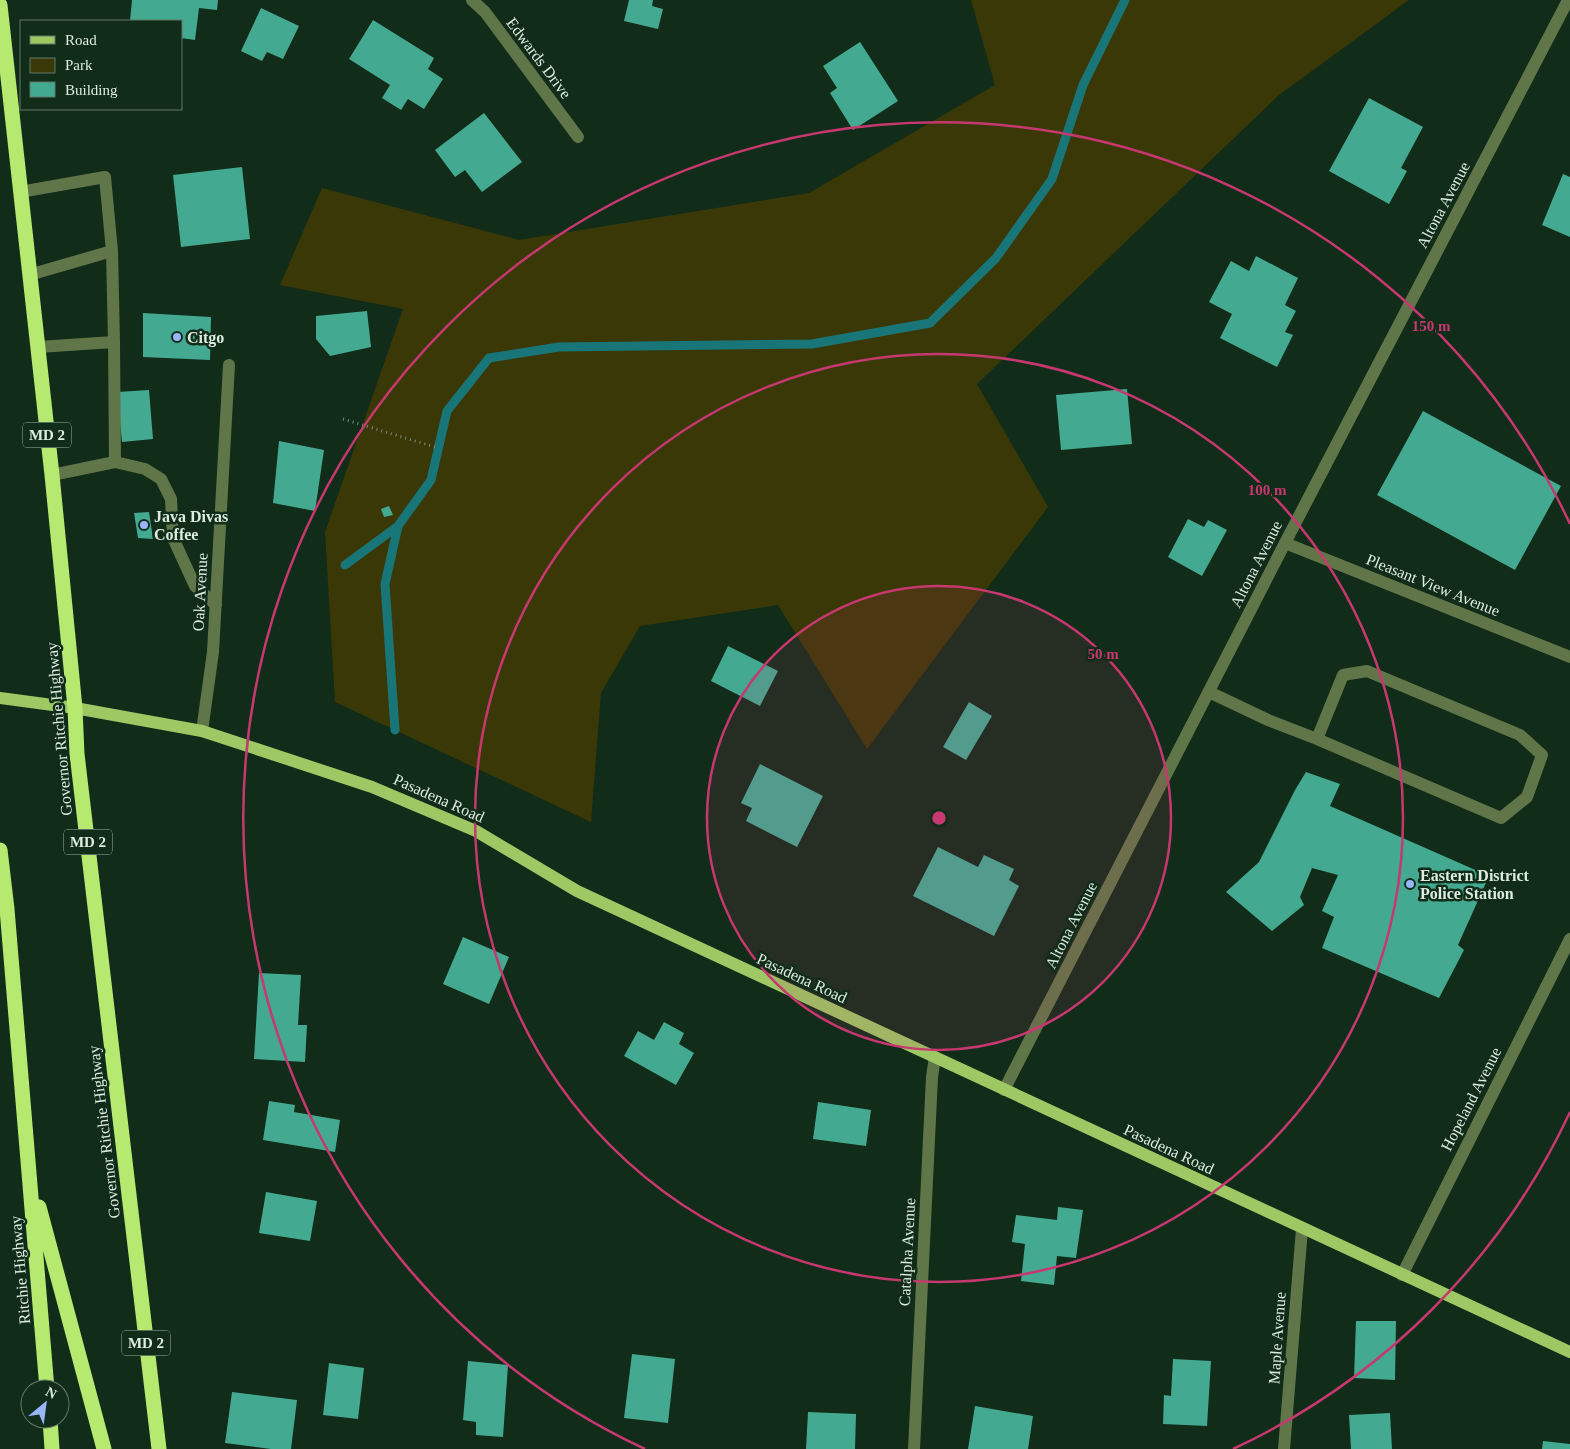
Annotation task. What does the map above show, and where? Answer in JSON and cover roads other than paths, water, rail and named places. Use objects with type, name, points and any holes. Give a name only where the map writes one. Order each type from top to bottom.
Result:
[{"type":"highway","name":"Governor Ritchie Highway","points":[[0,5],[52,475],[75,708],[77,754],[159,1449]]},
{"type":"highway","name":"Ritchie Highway","points":[[0,850],[7,909],[46,1379]]},
{"type":"highway","points":[[29,1167],[104,1449]]},
{"type":"highway","points":[[51,1429],[52,1449]]},
{"type":"main road","name":"Pasadena Road","points":[[0,698],[75,708],[202,731],[372,787],[476,831],[577,891],[1570,1352]]},
{"type":"street","name":"Edwards Drive","points":[[472,0],[485,12],[578,137]]},
{"type":"street","name":"Altona Avenue","points":[[1004,1090],[1285,543],[1567,2]]},
{"type":"street","points":[[20,192],[105,177],[112,250],[115,462]]},
{"type":"street","points":[[30,275],[112,250]]},
{"type":"street","points":[[38,347],[114,342]]},
{"type":"street","name":"Oak Avenue","points":[[202,731],[213,652],[229,365]]},
{"type":"street","points":[[52,475],[115,462],[145,469],[161,479],[171,499],[173,538],[195,586],[216,605]]},
{"type":"street","name":"Pleasant View Avenue","points":[[1285,543],[1570,657]]},
{"type":"street","points":[[1209,692],[1268,720],[1501,818],[1527,797],[1542,756],[1520,735],[1367,671],[1343,675],[1317,739]]},
{"type":"street","name":"Hopeland Avenue","points":[[1402,1275],[1570,938]]},
{"type":"street","name":"Catalpha Avenue","points":[[914,1449],[934,1057]]},
{"type":"street","name":"Maple Avenue","points":[[1284,1449],[1302,1229]]},
{"type":"waterway","points":[[395,730],[385,584],[398,526],[431,480],[447,411],[489,358],[559,347],[812,344],[930,323],[996,258],[1052,179],[1083,85],[1125,0]]},
{"type":"waterway","points":[[345,565],[398,526]]},
{"type":"place","name":"Citgo","points":[[177,337]]},
{"type":"place","name":"Java Divas Coffee","points":[[144,525]]},
{"type":"place","name":"Eastern District Police Station","points":[[1410,884]]}]
